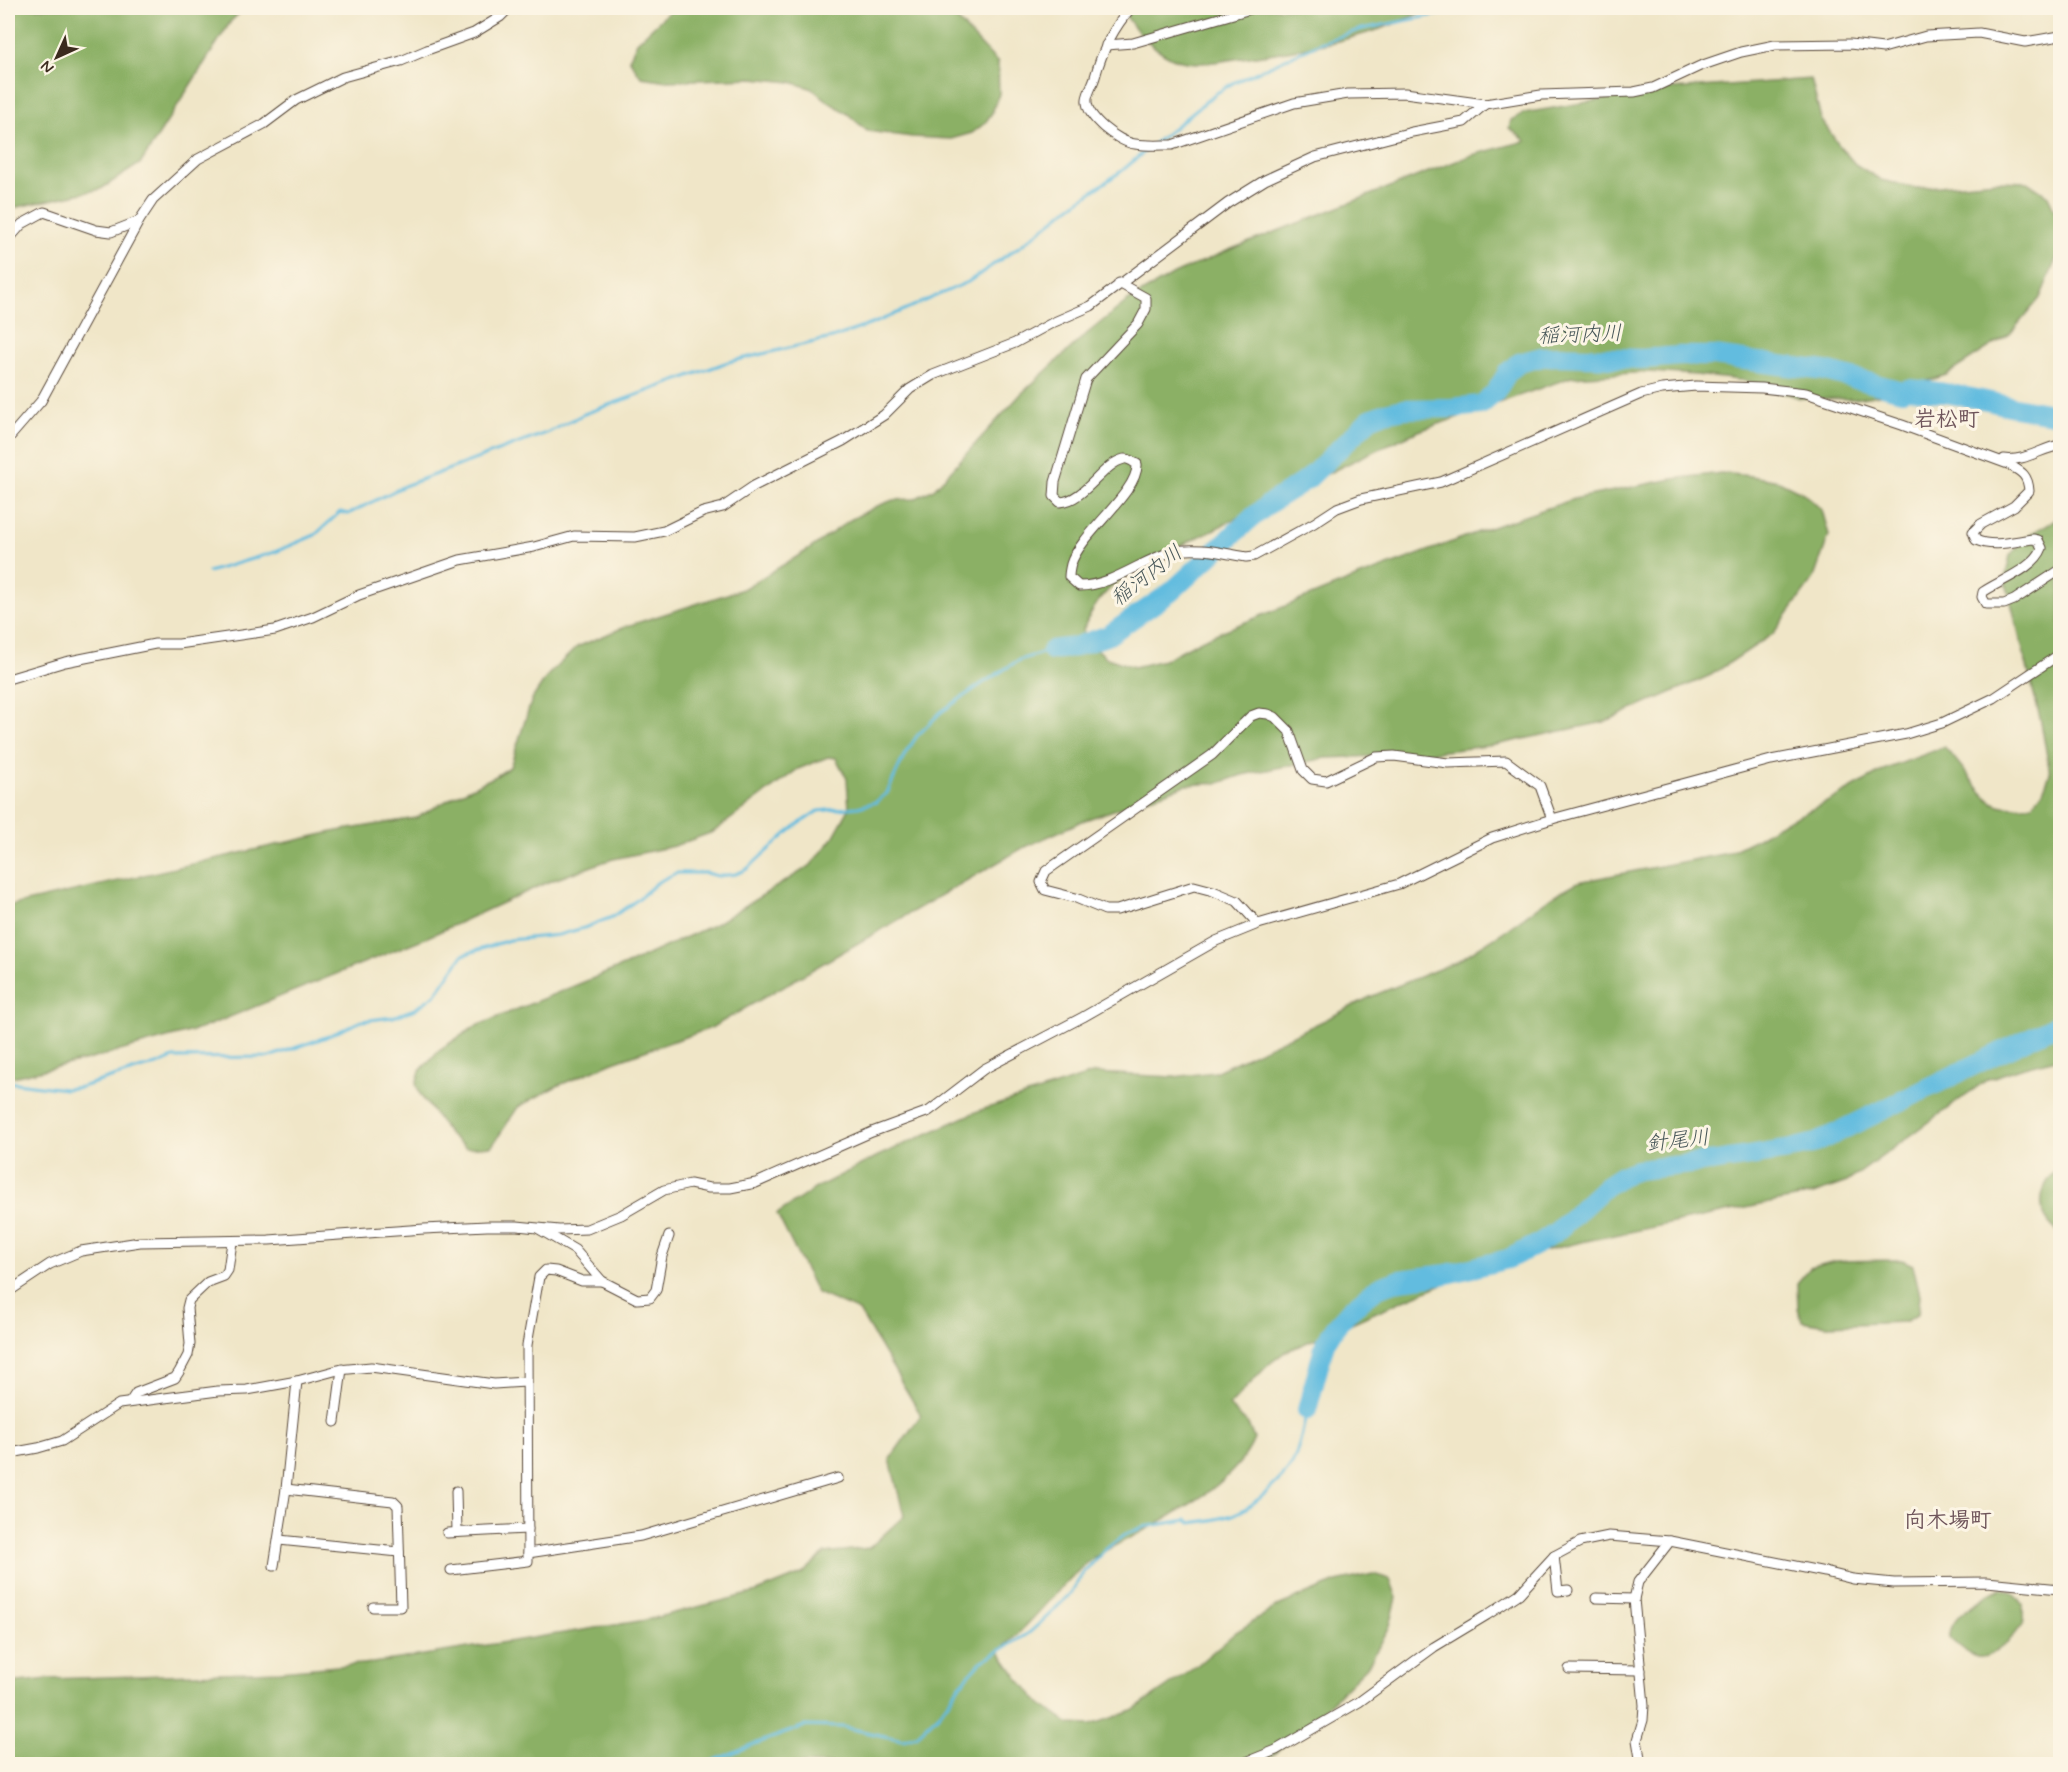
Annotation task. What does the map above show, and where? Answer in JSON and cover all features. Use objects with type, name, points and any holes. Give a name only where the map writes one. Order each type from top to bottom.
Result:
[{"type":"street","points":[[8,439],[41,400],[139,221],[153,200],[198,159],[264,124],[296,100],[344,77],[401,61],[474,33],[510,8]]},
{"type":"street","points":[[1131,8],[1119,22],[1106,45],[1087,99],[1089,112],[1111,133],[1132,144],[1172,145],[1294,103],[1348,94],[1405,93],[1485,104],[1541,95],[1634,92],[1653,88],[1700,66],[1741,52],[1774,45],[1850,44],[1883,48],[1926,36],[1979,33],[2025,42],[2061,36]]},
{"type":"street","points":[[1106,45],[1133,43],[1254,8]]},
{"type":"street","points":[[8,680],[65,662],[126,649],[275,630],[313,617],[359,595],[459,560],[508,550],[534,548],[574,536],[635,537],[664,531],[704,512],[723,507],[754,486],[843,441],[884,415],[910,390],[933,375],[1015,343],[1091,306],[1228,203],[1265,180],[1315,157],[1412,132],[1464,122],[1485,104]]},
{"type":"street","points":[[8,240],[22,224],[44,212],[96,230],[111,232],[139,221]]},
{"type":"street","points":[[1119,284],[1146,298],[1146,309],[1138,324],[1086,379],[1055,482],[1054,496],[1060,502],[1070,501],[1112,466],[1124,459],[1137,464],[1137,472],[1130,486],[1071,562],[1069,577],[1079,586],[1104,582],[1172,552],[1196,549],[1246,557],[1254,556],[1337,508],[1361,500],[1442,482],[1641,394],[1662,389],[1696,386],[1762,388],[1806,393],[1996,458],[2020,471],[2028,479],[2029,491],[2014,506],[1981,524],[1973,532],[1976,540],[1983,543],[2002,543],[2033,539],[2038,540],[2042,548],[2032,564],[1991,586],[1983,592],[1982,597],[1986,603],[2004,604],[2061,570]]},
{"type":"street","points":[[1996,458],[2017,461],[2044,448],[2061,445]]},
{"type":"street","points":[[8,1292],[50,1264],[81,1251],[140,1242],[232,1242],[424,1229],[517,1226],[559,1230],[587,1228],[621,1215],[664,1190],[690,1184],[709,1188],[730,1188],[756,1183],[872,1132],[929,1111],[984,1069],[1083,1017],[1216,941],[1258,924],[1399,884],[1492,838],[1552,819],[1771,760],[1906,734],[1942,723],[1994,698],[2061,654]]},
{"type":"street","points":[[1258,924],[1237,901],[1194,886],[1118,909],[1105,910],[1076,898],[1045,890],[1041,882],[1046,871],[1212,754],[1251,716],[1259,713],[1275,717],[1289,731],[1303,770],[1312,779],[1326,781],[1376,757],[1394,756],[1448,763],[1506,761],[1540,786],[1552,819]]},
{"type":"street","points":[[537,1228],[575,1250],[602,1281],[637,1299],[650,1298],[656,1290],[662,1256],[669,1236]]},
{"type":"street","points":[[130,1402],[136,1393],[175,1378],[179,1372],[188,1355],[190,1344],[187,1308],[189,1300],[208,1282],[224,1276],[228,1270],[232,1242]]},
{"type":"street","points":[[451,1570],[528,1561],[527,1345],[538,1277],[546,1270],[556,1270],[582,1281],[602,1281]]},
{"type":"street","points":[[8,1451],[38,1448],[62,1441],[119,1404],[218,1390],[247,1390],[342,1370],[371,1367],[494,1384],[526,1382]]},
{"type":"street","points":[[334,1422],[342,1370]]},
{"type":"street","points":[[274,1566],[286,1489],[297,1381]]},
{"type":"street","points":[[528,1553],[640,1536],[838,1478]]},
{"type":"street","points":[[286,1489],[393,1501],[398,1506],[401,1608],[373,1607]]},
{"type":"street","points":[[456,1491],[457,1532]]},
{"type":"street","points":[[447,1533],[528,1528]]},
{"type":"street","points":[[1240,1764],[1276,1750],[1359,1702],[1434,1647],[1519,1594],[1554,1556],[1580,1542],[1609,1536],[1670,1541],[1853,1579],[1894,1583],[1994,1582],[2061,1589]]},
{"type":"street","points":[[279,1540],[399,1552]]},
{"type":"street","points":[[1641,1764],[1637,1740],[1643,1720],[1644,1705],[1634,1599],[1638,1582],[1670,1541]]},
{"type":"street","points":[[1554,1556],[1558,1591],[1568,1590]]},
{"type":"street","points":[[1596,1598],[1634,1599]]},
{"type":"street","points":[[1569,1668],[1641,1670]]},
{"type":"green space","points":[[8,8],[245,8],[231,21],[141,163],[101,189],[8,209]]},
{"type":"green space","points":[[673,8],[845,8],[860,10],[921,8],[949,11],[998,63],[999,94],[992,113],[985,123],[972,133],[951,139],[867,131],[813,89],[791,82],[753,78],[667,81],[641,77],[629,59],[637,42]]},
{"type":"green space","points":[[1121,8],[1429,8],[1387,27],[1342,40],[1272,54],[1198,63],[1181,61],[1163,53],[1139,32]]},
{"type":"green space","points":[[1811,79],[1821,119],[1838,144],[1855,164],[1881,180],[1916,188],[1996,181],[2027,182],[2048,196],[2060,222],[2060,250],[2040,298],[2010,334],[1946,375],[1891,393],[1855,399],[1800,398],[1748,381],[1696,375],[1648,372],[1572,377],[1419,431],[1380,448],[1137,567],[1119,580],[1099,601],[1083,630],[1087,640],[1107,658],[1134,667],[1164,660],[1203,639],[1353,579],[1574,499],[1672,479],[1721,473],[1779,481],[1803,493],[1822,510],[1829,535],[1814,578],[1773,634],[1711,675],[1604,722],[1495,745],[1411,755],[1326,758],[1242,775],[1219,783],[1186,785],[1082,821],[1021,849],[711,1028],[613,1062],[555,1087],[518,1107],[492,1146],[466,1148],[450,1135],[421,1096],[416,1084],[420,1071],[439,1050],[476,1026],[628,964],[717,923],[810,866],[831,841],[849,809],[847,779],[836,758],[828,757],[798,769],[713,832],[674,846],[609,860],[548,882],[430,936],[200,1029],[87,1060],[8,1078],[8,906],[337,831],[416,818],[510,767],[532,699],[548,675],[577,647],[627,626],[743,589],[808,550],[850,520],[893,500],[914,499],[934,489],[1021,394],[1084,336],[1126,302],[1174,274],[1229,250],[1472,155],[1526,141],[1509,128],[1511,120],[1524,113],[1658,90]]},
{"type":"green space","points":[[2060,517],[2060,1058],[1988,1079],[1847,1182],[1813,1194],[1586,1241],[1493,1263],[1285,1352],[1268,1365],[1229,1406],[1248,1424],[1254,1439],[1246,1455],[1234,1469],[1205,1494],[1188,1505],[1087,1563],[999,1651],[1018,1678],[1041,1704],[1069,1724],[1091,1725],[1132,1711],[1194,1668],[1236,1632],[1280,1605],[1336,1582],[1373,1574],[1390,1579],[1397,1598],[1389,1629],[1367,1667],[1317,1716],[1273,1755],[1259,1764],[8,1764],[8,1683],[49,1679],[280,1671],[373,1663],[646,1620],[757,1592],[802,1574],[825,1553],[869,1548],[904,1516],[890,1459],[921,1415],[859,1311],[817,1293],[777,1214],[816,1188],[878,1156],[978,1111],[1095,1073],[1174,1077],[1215,1072],[1370,997],[1456,962],[1553,896],[1578,882],[1728,853],[1886,769],[1944,747],[1994,803],[2008,807],[2032,805],[2042,793],[2050,774],[2041,722],[2005,579],[2010,555],[2030,534]]},
{"type":"green space","points":[[2060,1167],[2060,1233],[2046,1218],[2042,1201],[2047,1183]]},
{"type":"green space","points":[[1902,1260],[1913,1265],[1920,1295],[1918,1314],[1905,1322],[1827,1325],[1802,1321],[1798,1308],[1797,1283],[1810,1268],[1835,1261]]},
{"type":"green space","points":[[2002,1588],[2013,1592],[2023,1605],[2022,1624],[2009,1640],[1990,1655],[1978,1657],[1970,1654],[1950,1639],[1954,1623],[1968,1608]]},
{"type":"waterway","points":[[1155,143],[1215,94],[1233,83],[1320,43],[1362,29],[1445,13],[1492,8]]},
{"type":"waterway","points":[[208,572],[275,552],[315,535],[340,512],[348,514],[404,486],[549,432],[584,414],[728,362],[832,338],[872,324],[968,282],[1123,170],[1150,147]]},
{"type":"waterway","name":"稲河内川","points":[[1052,650],[1074,647],[1109,635],[1171,592],[1248,521],[1270,503],[1308,479],[1370,419],[1404,409],[1481,405],[1495,393],[1508,372],[1519,363],[1542,357],[1641,359],[1714,356],[1825,371],[1902,391],[1908,389],[1947,393],[2060,415]]},
{"type":"waterway","points":[[8,1082],[65,1089],[81,1087],[157,1065],[173,1058],[269,1057],[326,1037],[362,1021],[393,1017],[415,1009],[435,995],[463,955],[509,940],[558,935],[584,928],[612,917],[658,882],[676,873],[706,873],[718,876],[736,874],[747,869],[793,828],[818,811],[858,807],[876,802],[887,793],[905,754],[917,736],[941,712],[1019,660],[1052,650]]},
{"type":"waterway","name":"針尾川","points":[[1307,1410],[1325,1343],[1351,1309],[1377,1288],[1400,1280],[1447,1274],[1508,1259],[1538,1244],[1557,1231],[1606,1186],[1623,1175],[1637,1170],[1717,1161],[1816,1143],[2060,1023]]},
{"type":"waterway","points":[[706,1764],[805,1726],[843,1727],[903,1740],[916,1736],[939,1714],[960,1685],[981,1662],[1029,1633],[1071,1593],[1084,1572],[1105,1550],[1124,1535],[1143,1527],[1187,1520],[1191,1523],[1225,1517],[1243,1510],[1260,1498],[1288,1471],[1292,1464],[1307,1410]]},
{"type":"district","name":"岩松町","points":[[1947,420]]},
{"type":"district","name":"向木場町","points":[[1948,1521]]}]
